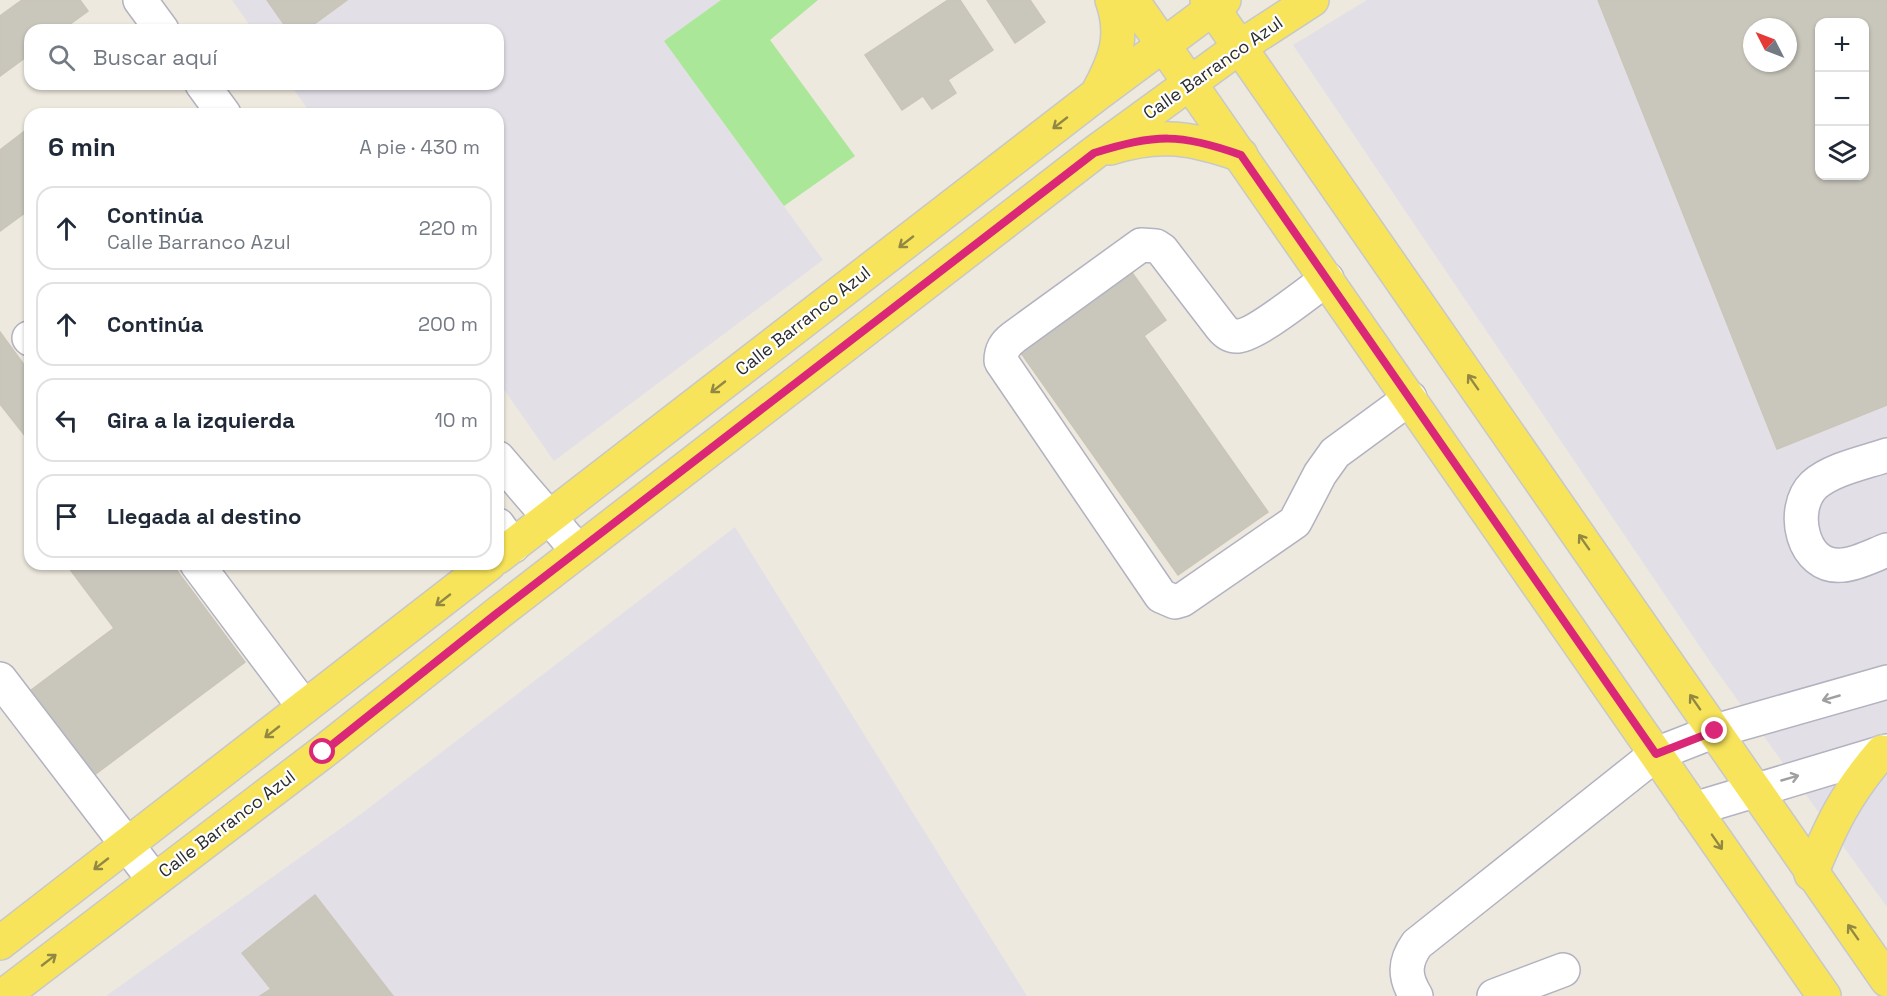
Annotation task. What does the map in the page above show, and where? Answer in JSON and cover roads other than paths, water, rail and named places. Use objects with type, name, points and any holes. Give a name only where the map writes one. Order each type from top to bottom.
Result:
[{"type":"main road","points":[[1096,95],[1114,62],[1118,43],[1112,0]]},
{"type":"main road","points":[[1132,0],[1824,996]]},
{"type":"main road","name":"Calle Barranco Azul","points":[[3,996],[323,752],[578,551],[1094,153],[1241,46],[1312,0]]},
{"type":"main road","points":[[1215,3],[1241,46],[1715,731],[1811,874],[1887,980]]},
{"type":"main road","name":"Calle Barranco Azul","points":[[504,546],[550,518],[948,209],[1164,45],[1215,3]]},
{"type":"main road","points":[[1094,153],[1142,139],[1162,137],[1205,142],[1241,155]]},
{"type":"main road","points":[[892,309],[891,299],[897,291],[961,235],[960,225],[948,209]]},
{"type":"main road","name":"Calle Barranco Azul","points":[[0,943],[304,707],[473,570]]},
{"type":"main road","points":[[1811,874],[1835,817],[1860,778],[1885,751]]},
{"type":"street","points":[[140,0],[158,24]]},
{"type":"street","points":[[206,90],[220,108]]},
{"type":"street","points":[[1327,279],[1256,329],[1237,336],[1227,334],[1162,250],[1156,246],[1141,245],[1014,337],[1001,353],[1001,361],[1161,596],[1175,602],[1295,522],[1320,474],[1335,453],[1410,398]]},
{"type":"street","points":[[1887,455],[1823,478],[1812,487],[1801,509],[1801,528],[1807,544],[1827,563],[1842,566],[1887,550]]},
{"type":"street","points":[[504,466],[578,551]]},
{"type":"street","points":[[201,570],[304,707]]},
{"type":"street","points":[[0,679],[154,880]]},
{"type":"street","points":[[1416,996],[1408,984],[1406,969],[1408,956],[1417,944],[1656,754],[1715,731],[1887,682]]},
{"type":"street","points":[[1694,809],[1753,789],[1885,751]]},
{"type":"street","points":[[1494,996],[1563,970]]}]
